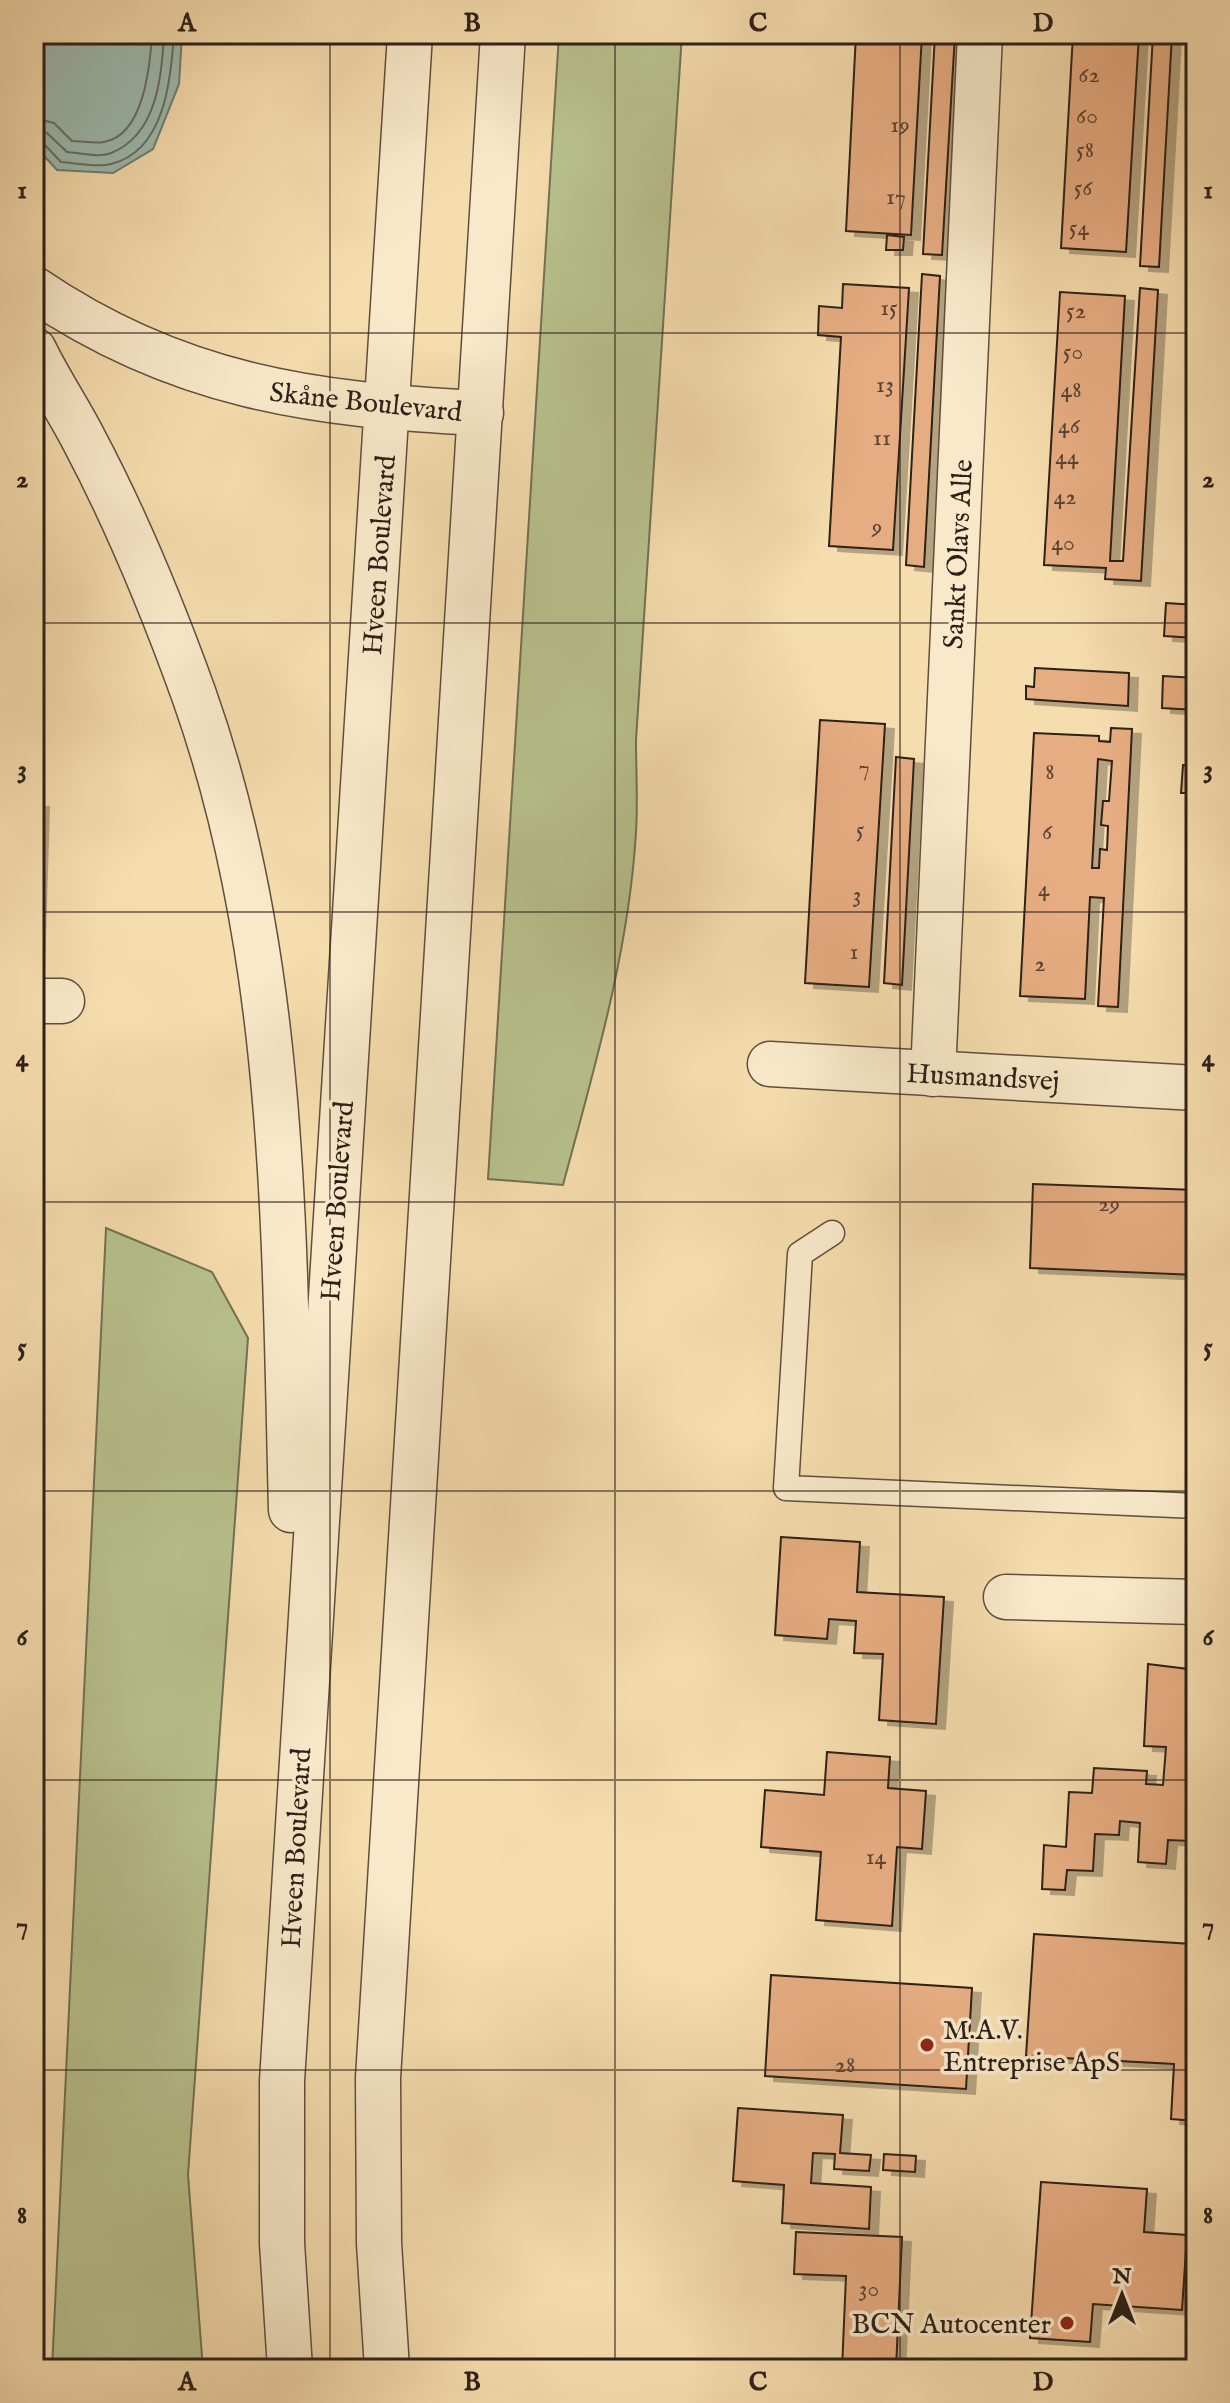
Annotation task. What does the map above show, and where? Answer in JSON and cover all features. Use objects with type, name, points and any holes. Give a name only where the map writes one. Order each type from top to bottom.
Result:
[{"type":"street","name":"Hveen Boulevard","points":[[290,2369],[282,2243],[282,2081],[297,1796],[410,34]]},
{"type":"street","points":[[387,2369],[379,2243],[378,2078],[503,34]]},
{"type":"street","name":"Sankt Olavs Alle","points":[[933,1074],[980,34]]},
{"type":"street","name":"Skåne Boulevard","points":[[34,289],[85,324],[142,351],[244,387],[387,409],[481,413]]},
{"type":"street","points":[[34,350],[85,441],[157,599],[195,698],[230,818],[271,1031],[280,1157],[297,1796]]},
{"type":"street","name":"Husmandsvej","points":[[770,1064],[1196,1088]]},
{"type":"street","points":[[1006,1597],[1196,1602]]},
{"type":"lane","points":[[832,1233],[800,1254],[786,1488],[1196,1506]]},
{"type":"green space","points":[[559,34],[682,34],[636,740],[637,821],[632,877],[618,966],[563,1185],[488,1179]]},
{"type":"green space","points":[[106,1228],[212,1272],[248,1338],[188,2175],[203,2369],[52,2369]]},
{"type":"water","points":[[34,34],[182,34],[179,84],[153,149],[113,173],[57,170],[34,145]]},
{"type":"building","points":[[856,34],[922,34],[911,235],[846,231]]},
{"type":"building","points":[[935,34],[955,34],[942,255],[923,254]]},
{"type":"building","points":[[1073,34],[1139,34],[1126,252],[1061,248]]},
{"type":"building","points":[[1153,34],[1172,34],[1159,267],[1140,266]]},
{"type":"building","points":[[887,235],[904,237],[903,250],[886,250]]},
{"type":"building","points":[[922,274],[940,276],[924,567],[906,565]]},
{"type":"building","points":[[843,284],[909,288],[893,550],[829,546],[841,337],[818,335],[819,306],[842,308]]},
{"type":"building","points":[[1140,288],[1158,290],[1141,581],[1105,579],[1106,568],[1044,565],[1060,292],[1125,296],[1110,561],[1123,561]]},
{"type":"building","points":[[1166,603],[1196,605],[1196,638],[1164,636]]},
{"type":"building","points":[[1035,668],[1129,673],[1128,706],[1026,699],[1026,686],[1034,687]]},
{"type":"building","points":[[1163,676],[1196,678],[1196,710],[1162,708]]},
{"type":"building","points":[[820,720],[885,724],[869,987],[805,983]]},
{"type":"building","points":[[1111,728],[1132,729],[1118,1007],[1098,1006],[1104,898],[1090,897],[1085,999],[1020,996],[1034,733],[1099,736],[1099,741],[1110,742]],"holes":[[[1098,759],[1112,761],[1109,801],[1103,801],[1101,825],[1108,826],[1107,850],[1100,849],[1099,868],[1092,868]]]},
{"type":"building","points":[[896,757],[914,759],[902,985],[884,983]]},
{"type":"building","points":[[1183,765],[1196,766],[1196,793],[1181,793]]},
{"type":"building","points":[[34,802],[40,802],[35,966],[34,966]]},
{"type":"building","points":[[1196,854],[1196,1005],[1188,1005]]},
{"type":"building","points":[[1033,1184],[1196,1190],[1196,1275],[1030,1268]]},
{"type":"building","points":[[781,1537],[860,1542],[857,1592],[944,1597],[936,1724],[879,1720],[883,1654],[854,1653],[856,1621],[829,1619],[827,1639],[775,1635]]},
{"type":"building","points":[[1148,1664],[1196,1670],[1196,1830],[1193,1830],[1192,1841],[1168,1840],[1166,1864],[1138,1862],[1140,1823],[1120,1821],[1119,1835],[1095,1834],[1093,1871],[1067,1870],[1065,1890],[1042,1889],[1044,1845],[1066,1847],[1069,1792],[1092,1793],[1094,1768],[1147,1771],[1146,1784],[1163,1785],[1166,1747],[1144,1746]]},
{"type":"building","points":[[827,1752],[890,1757],[888,1788],[926,1791],[922,1849],[897,1847],[892,1926],[816,1920],[821,1852],[761,1847],[765,1790],[824,1795]]},
{"type":"building","points":[[1034,1934],[1192,1944],[1189,1999],[1196,1999],[1196,2121],[1171,2119],[1174,2064],[1026,2056]]},
{"type":"building","points":[[771,1975],[972,1988],[966,2089],[765,2076]]},
{"type":"building","points":[[738,2108],[843,2115],[840,2153],[871,2155],[869,2171],[834,2169],[835,2154],[813,2153],[811,2183],[871,2187],[869,2229],[782,2223],[784,2185],[733,2181]]},
{"type":"building","points":[[884,2154],[916,2156],[915,2172],[883,2170]]},
{"type":"building","points":[[1041,2182],[1147,2189],[1144,2232],[1187,2235],[1182,2310],[1093,2304],[1090,2342],[1030,2338]]},
{"type":"building","points":[[796,2232],[902,2237],[896,2369],[842,2369],[846,2276],[794,2274]]},
{"type":"place","name":"M.A.V. Entreprise ApS","points":[[927,2045]]},
{"type":"place","name":"BCN Autocenter","points":[[1067,2323]]}]
